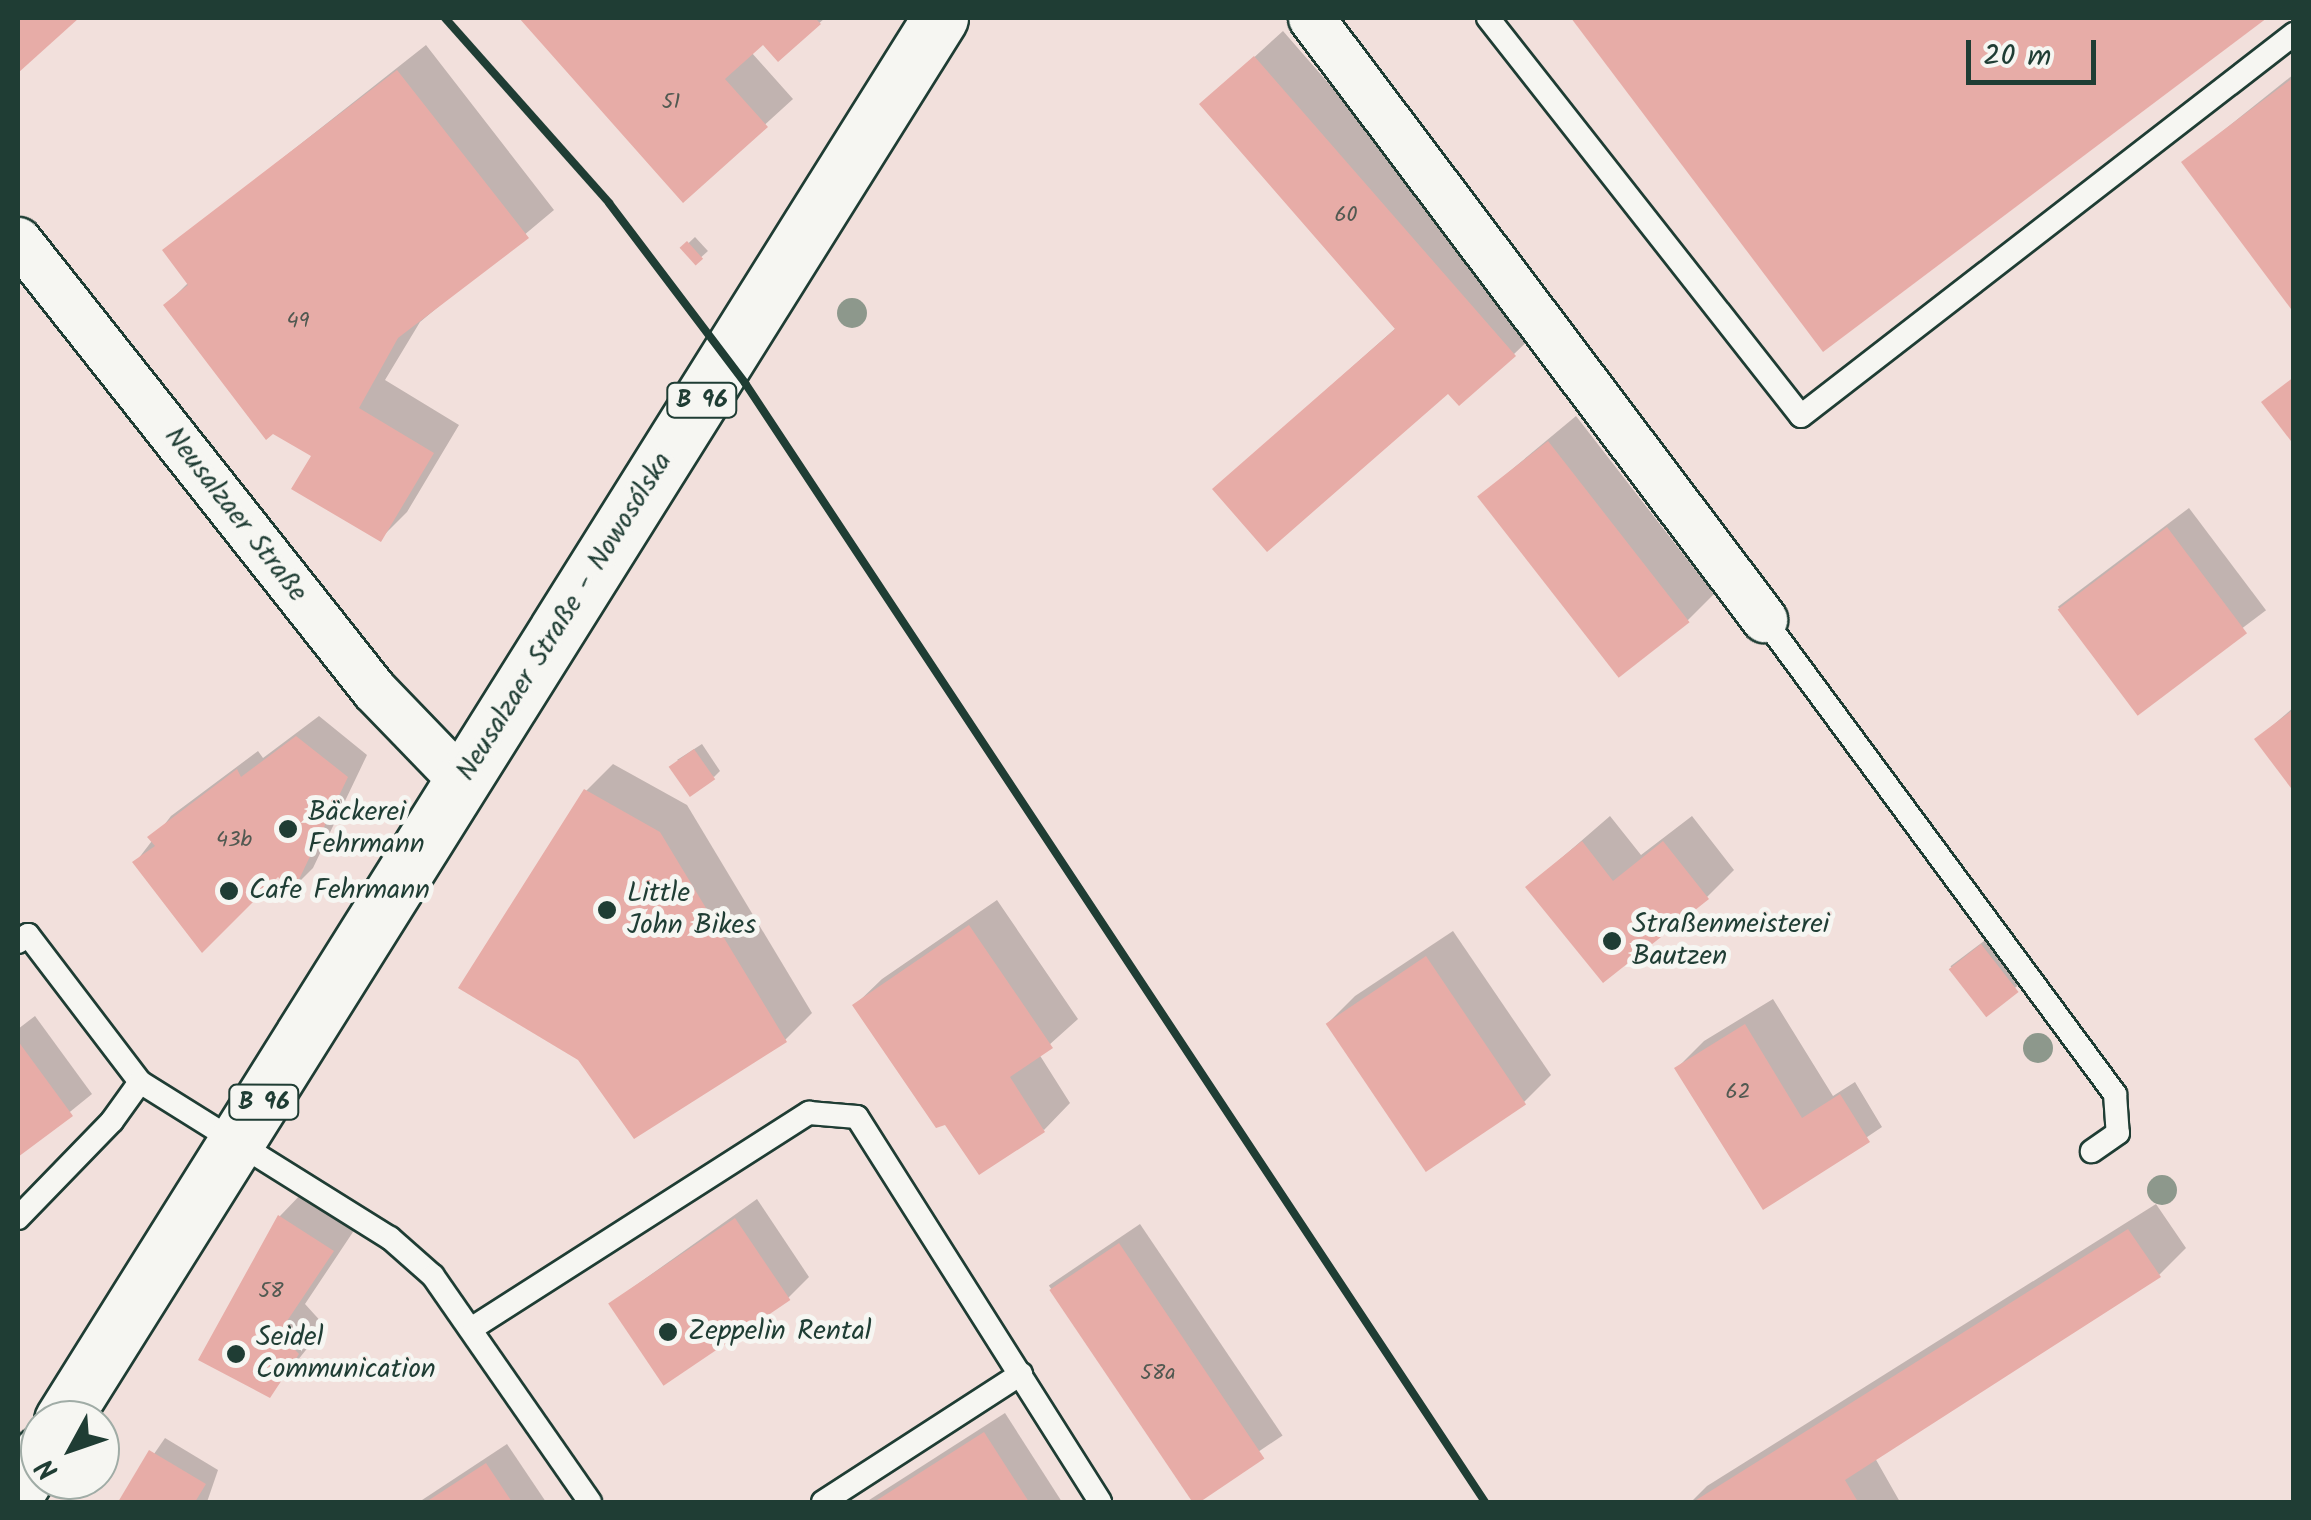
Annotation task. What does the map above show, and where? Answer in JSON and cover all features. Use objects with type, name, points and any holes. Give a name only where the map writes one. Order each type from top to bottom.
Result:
[{"type":"main road","name":"Neusalzaer Straße - Nowosólska","points":[[75,1400],[940,18]]},
{"type":"street","points":[[1311,18],[1764,619]]},
{"type":"street","name":"Neusalzaer Straße","points":[[22,254],[374,690],[462,781]]},
{"type":"lane","points":[[1488,18],[1800,416],[2294,34]]},
{"type":"lane","points":[[1764,619],[2114,1094],[2118,1133],[2092,1151]]},
{"type":"lane","points":[[18,942],[28,935],[140,1082],[390,1238],[434,1276],[474,1327],[590,1502]]},
{"type":"lane","points":[[18,1218],[112,1121],[140,1082]]},
{"type":"lane","points":[[474,1327],[809,1112],[857,1117],[1100,1502]]},
{"type":"lane","points":[[823,1502],[1021,1374]]},
{"type":"building","points":[[18,18],[79,18],[18,73]]},
{"type":"building","points":[[519,18],[815,18],[821,24],[778,62],[763,45],[725,79],[768,127],[683,203]]},
{"type":"building","points":[[1571,18],[2267,18],[1823,352]]},
{"type":"building","points":[[1254,56],[1516,356],[1459,406],[1448,394],[1267,552],[1212,489],[1395,329],[1199,104]]},
{"type":"building","points":[[397,70],[529,238],[398,338],[359,408],[434,453],[381,542],[291,489],[311,456],[273,434],[266,440],[163,305],[188,285],[162,250]]},
{"type":"building","points":[[2294,77],[2294,313],[2181,162]]},
{"type":"building","points":[[687,241],[703,259],[696,266],[680,248]]},
{"type":"building","points":[[2294,377],[2294,445],[2261,402]]},
{"type":"building","points":[[1548,441],[1690,622],[1619,678],[1477,496]]},
{"type":"building","points":[[2167,527],[2247,633],[2138,716],[2058,609]]},
{"type":"building","points":[[2294,709],[2294,792],[2254,739]]},
{"type":"building","points":[[296,736],[348,777],[293,892],[278,877],[202,953],[132,862],[155,846],[147,837],[237,769],[241,777]]},
{"type":"building","points":[[694,749],[715,779],[690,797],[669,767]]},
{"type":"building","name":"Little John Bikes","points":[[584,789],[660,832],[787,1042],[634,1139],[578,1060],[458,988]]},
{"type":"building","name":"Straßenmeisterei Bautzen","points":[[1582,841],[1613,881],[1663,841],[1709,899],[1603,983],[1525,887]]},
{"type":"building","points":[[969,925],[1053,1048],[1010,1077],[1045,1132],[979,1175],[945,1125],[936,1128],[852,1005]]},
{"type":"building","points":[[1981,944],[2019,992],[1986,1017],[1949,969]]},
{"type":"building","points":[[1426,956],[1526,1104],[1426,1172],[1326,1024]]},
{"type":"building","points":[[1745,1024],[1802,1118],[1840,1094],[1870,1142],[1763,1210],[1674,1068]]},
{"type":"building","points":[[18,1041],[73,1116],[18,1157]]},
{"type":"building","points":[[278,1215],[334,1251],[279,1333],[299,1354],[270,1398],[198,1360]]},
{"type":"building","points":[[735,1218],[790,1300],[664,1386],[608,1304]]},
{"type":"building","points":[[2128,1229],[2161,1277],[1845,1480],[1858,1502],[1693,1502]]},
{"type":"building","points":[[1119,1243],[1264,1459],[1200,1502],[1192,1502],[1049,1290]]},
{"type":"building","points":[[984,1432],[1029,1502],[874,1502]]},
{"type":"building","points":[[149,1450],[206,1484],[195,1502],[118,1502]]},
{"type":"building","points":[[486,1463],[512,1502],[426,1502]]},
{"type":"railway","points":[[445,18],[609,203],[745,383],[1485,1502]]},
{"type":"place","name":"Bäckerei Fehrmann","points":[[288,829]]},
{"type":"place","name":"Cafe Fehrmann","points":[[229,891]]},
{"type":"place","name":"Little John Bikes","points":[[607,910]]},
{"type":"place","name":"Straßenmeisterei Bautzen","points":[[1612,941]]},
{"type":"place","name":"Zeppelin Rental","points":[[668,1332]]},
{"type":"place","name":"Seidel Communication","points":[[236,1354]]}]
